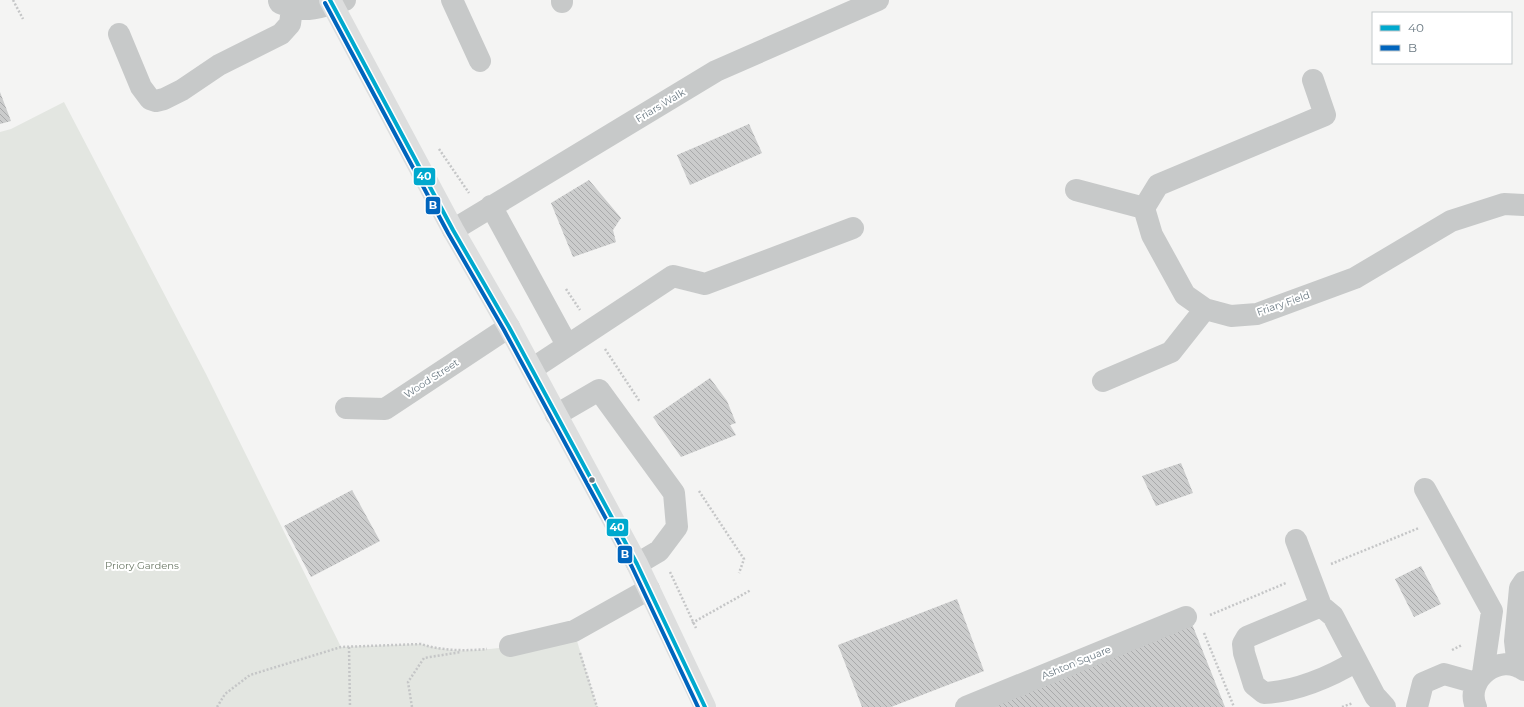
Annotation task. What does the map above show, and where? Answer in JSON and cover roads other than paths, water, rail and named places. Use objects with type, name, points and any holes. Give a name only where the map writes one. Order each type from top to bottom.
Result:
[{"type":"main road","points":[[336,1],[453,230],[509,327],[637,564],[705,707]]},
{"type":"street","points":[[452,0],[480,61]]},
{"type":"street","name":"Friars Walk","points":[[453,230],[716,71],[878,0]]},
{"type":"street","points":[[119,34],[141,87],[150,99],[156,101],[182,90],[220,65],[281,34],[290,24],[285,4],[310,10],[336,1]]},
{"type":"street","points":[[1076,190],[1144,208],[1158,185],[1325,116],[1313,80]]},
{"type":"street","name":"Friary Field","points":[[1144,208],[1152,235],[1185,295],[1206,309],[1231,316],[1257,314],[1355,278],[1451,221],[1504,204],[1524,205]]},
{"type":"street","points":[[491,206],[568,345]]},
{"type":"street","points":[[532,369],[673,276],[705,284],[853,228]]},
{"type":"street","points":[[1103,381],[1171,352],[1206,309]]},
{"type":"street","name":"Wood Street","points":[[346,408],[385,409],[509,327]]},
{"type":"street","points":[[556,415],[599,390],[674,493],[677,527],[659,551],[637,564]]},
{"type":"street","points":[[1425,490],[1492,611],[1480,678]]},
{"type":"street","points":[[1296,540],[1321,606],[1332,616],[1375,696],[1385,707]]},
{"type":"street","points":[[1472,706],[1474,688],[1480,678],[1492,667],[1501,664],[1522,667],[1515,641],[1520,588],[1524,582]]},
{"type":"street","points":[[510,646],[574,631],[649,589]]},
{"type":"street","points":[[1321,606],[1247,637],[1243,644],[1244,653],[1254,685],[1264,693],[1279,692],[1337,673],[1356,661]]},
{"type":"street","name":"Ashton Square","points":[[966,707],[1194,622]]},
{"type":"street","points":[[1417,707],[1423,683],[1444,674],[1480,678]]},
{"type":"park label","name":"Priory Gardens","points":[[142,565]]}]
